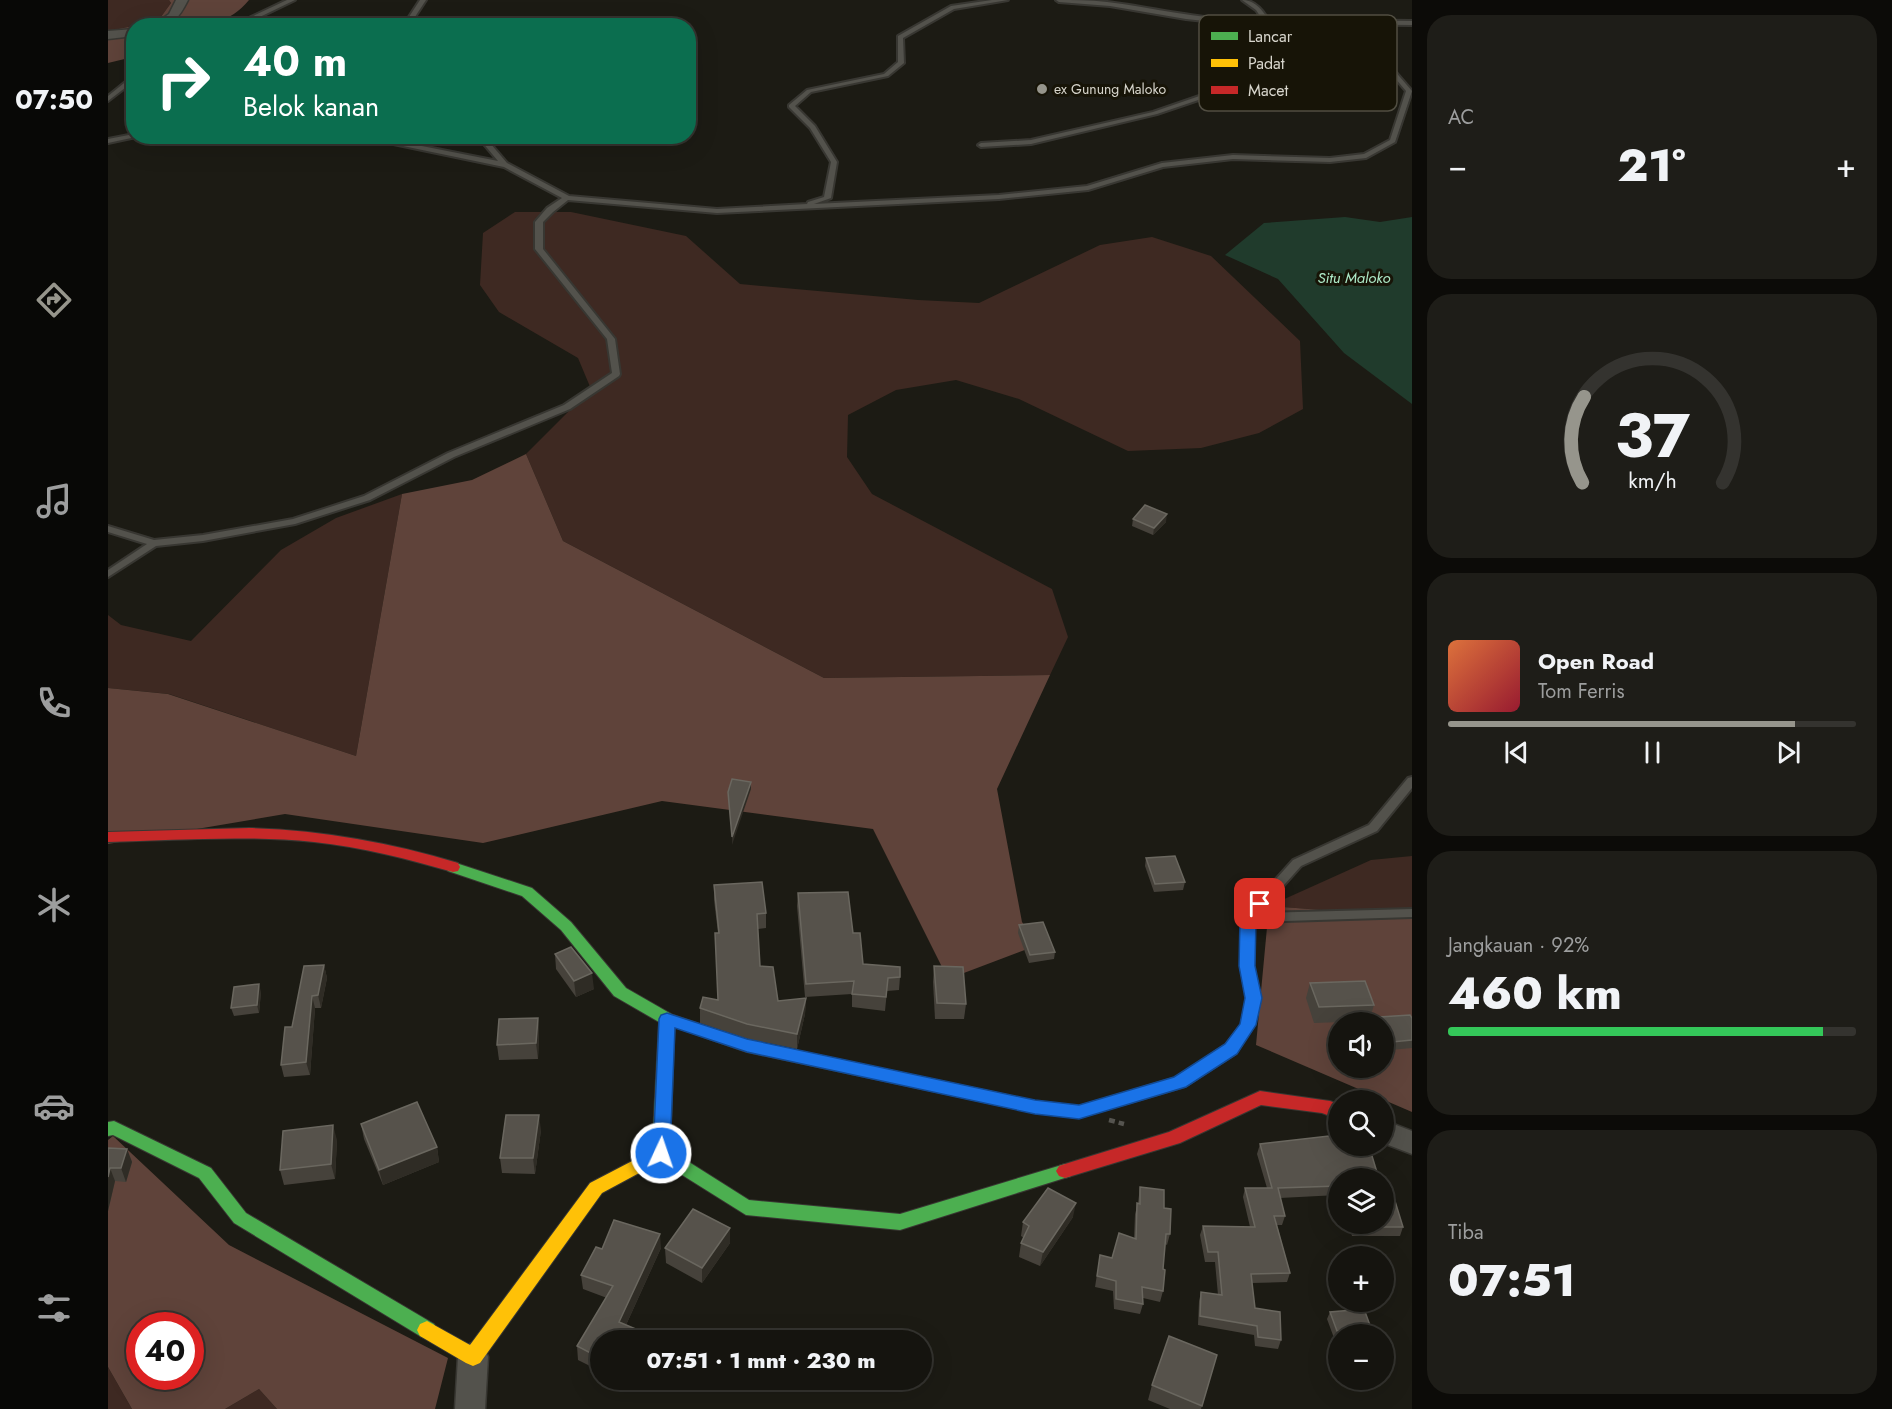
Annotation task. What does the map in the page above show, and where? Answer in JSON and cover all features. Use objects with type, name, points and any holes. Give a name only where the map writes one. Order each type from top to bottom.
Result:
[{"type":"street","points":[[170,18],[174,16],[182,0]]},
{"type":"street","points":[[108,34],[126,33]]},
{"type":"street","points":[[108,837],[217,833],[297,835],[410,853],[527,892],[566,926],[620,992],[667,1019],[661,1153]]},
{"type":"street","points":[[661,1153],[746,1207],[900,1222],[1174,1138],[1260,1098],[1328,1108]]},
{"type":"street","points":[[108,1129],[114,1128],[205,1173],[240,1218],[473,1357]]},
{"type":"street","points":[[1394,1136],[1412,1143]]},
{"type":"street","points":[[470,1409],[473,1357],[596,1188],[661,1153]]},
{"type":"lane","points":[[252,18],[291,0]]},
{"type":"lane","points":[[411,18],[423,0]]},
{"type":"lane","points":[[795,208],[827,198],[834,162],[813,127],[791,106],[808,91],[886,75],[901,63],[900,37],[953,8],[1005,0]]},
{"type":"lane","points":[[1059,0],[1108,4],[1199,19]]},
{"type":"lane","points":[[1245,0],[1262,15]]},
{"type":"lane","points":[[1397,23],[1412,23]]},
{"type":"lane","points":[[399,144],[506,165],[567,198],[717,211],[999,197],[1088,188],[1162,165],[1233,157],[1330,160],[1366,156],[1392,141],[1410,90],[1397,76]]},
{"type":"lane","points":[[108,99],[126,84]]},
{"type":"lane","points":[[981,145],[1031,142],[1155,113],[1199,98]]},
{"type":"lane","points":[[108,141],[126,138]]},
{"type":"lane","points":[[487,144],[506,165]]},
{"type":"lane","points":[[108,529],[154,543],[203,538],[295,521],[367,498],[451,455],[567,407],[616,374],[611,339],[539,249],[539,222],[550,210],[567,198]]},
{"type":"lane","points":[[108,574],[154,543]]},
{"type":"lane","points":[[667,1019],[747,1046],[1035,1107],[1079,1112],[1180,1082],[1231,1049],[1248,1025],[1254,998],[1247,966],[1248,918],[1296,863],[1373,828],[1412,781]]},
{"type":"lane","points":[[1248,918],[1412,913]]},
{"type":"shaded area","points":[[108,0],[169,0],[171,3],[160,18],[126,18],[126,27],[108,31]]},
{"type":"shaded area","points":[[169,0],[249,0],[227,18],[160,18],[171,3]]},
{"type":"shaded area","points":[[126,27],[126,59],[108,63],[108,31]]},
{"type":"shaded area","points":[[515,212],[571,212],[686,236],[740,284],[918,300],[979,303],[1100,245],[1152,237],[1211,256],[1300,341],[1303,409],[1259,433],[1201,448],[1128,451],[1019,399],[956,380],[896,390],[848,415],[847,457],[872,494],[1052,589],[1068,637],[1050,675],[824,678],[563,541],[526,454],[591,389],[578,358],[499,312],[480,285],[483,233]]},
{"type":"shaded area","points":[[526,454],[563,541],[824,678],[1050,675],[997,789],[1022,922],[1038,945],[948,979],[873,829],[662,801],[483,843],[285,814],[108,844],[108,688],[168,694],[356,756],[402,494],[472,480]]},
{"type":"shaded area","points":[[402,494],[356,756],[169,694],[108,688],[108,615],[121,625],[191,641],[281,550],[336,518]]},
{"type":"shaded area","points":[[1412,856],[1412,917],[1269,906],[1371,860]]},
{"type":"shaded area","points":[[1269,906],[1412,917],[1412,1112],[1394,1104],[1394,1090],[1361,1090],[1333,1078],[1394,1078],[1394,1012],[1328,1012],[1328,1076],[1256,1045]]},
{"type":"shaded area","points":[[113,1136],[229,1245],[448,1358],[435,1409],[277,1409],[259,1389],[225,1409],[132,1409],[108,1367],[108,1140]]},
{"type":"shaded area","points":[[108,1367],[132,1409],[108,1409]]},
{"type":"shaded area","points":[[259,1389],[277,1409],[225,1409]]},
{"type":"water","name":"Situ Maloko","points":[[1345,217],[1380,222],[1412,217],[1412,404],[1344,353],[1278,279],[1225,255],[1264,223]]},
{"type":"building","points":[[1145,505],[1167,514],[1154,528],[1133,519]]},
{"type":"building","points":[[732,779],[751,782],[732,837],[728,792]]},
{"type":"building","points":[[1175,856],[1185,882],[1155,884],[1146,858]]},
{"type":"building","points":[[762,882],[766,913],[757,914],[760,966],[773,967],[778,1001],[806,998],[797,1034],[747,1024],[700,1008],[703,997],[718,1000],[715,933],[719,933],[714,885]]},
{"type":"building","points":[[848,892],[853,933],[860,933],[863,964],[900,967],[900,977],[888,978],[886,997],[852,994],[854,981],[806,984],[798,893]]},
{"type":"building","points":[[1043,922],[1055,952],[1030,955],[1019,925]]},
{"type":"building","points":[[571,947],[592,973],[574,981],[555,954]]},
{"type":"building","points":[[324,965],[318,995],[312,996],[306,1062],[281,1065],[285,1027],[292,1027],[304,966]]},
{"type":"building","points":[[934,966],[963,967],[966,1004],[937,1003]]},
{"type":"building","points":[[1365,981],[1374,1005],[1319,1007],[1310,983]]},
{"type":"building","points":[[259,984],[257,1005],[231,1008],[234,987]]},
{"type":"building","points":[[1410,1015],[1412,1040],[1394,1042],[1394,1016]]},
{"type":"building","points":[[538,1018],[536,1043],[497,1045],[499,1019]]},
{"type":"building","points":[[417,1102],[437,1147],[379,1170],[361,1124]]},
{"type":"building","points":[[506,1115],[539,1115],[533,1158],[500,1158]]},
{"type":"building","points":[[333,1125],[331,1164],[280,1170],[283,1131]]},
{"type":"building","points":[[1328,1136],[1328,1156],[1372,1156],[1376,1168],[1328,1168],[1328,1186],[1278,1188],[1285,1216],[1274,1216],[1290,1273],[1251,1274],[1255,1308],[1280,1312],[1281,1340],[1258,1337],[1257,1326],[1200,1316],[1201,1292],[1222,1295],[1218,1252],[1208,1252],[1203,1226],[1255,1227],[1245,1188],[1272,1188],[1260,1144]]},
{"type":"building","points":[[108,1148],[127,1149],[121,1168],[110,1168],[108,1177]]},
{"type":"building","points":[[1140,1187],[1164,1190],[1164,1208],[1171,1209],[1170,1234],[1166,1234],[1163,1291],[1142,1287],[1143,1304],[1116,1299],[1116,1281],[1097,1276],[1100,1255],[1112,1258],[1119,1233],[1136,1239]]},
{"type":"building","points":[[1048,1188],[1076,1203],[1043,1252],[1021,1243],[1029,1226],[1023,1222]]},
{"type":"building","points":[[1394,1198],[1403,1227],[1394,1227]]},
{"type":"building","points":[[693,1209],[730,1228],[702,1268],[665,1248]]},
{"type":"building","points":[[614,1220],[660,1234],[619,1322],[635,1330],[590,1330],[590,1353],[577,1346],[613,1286],[581,1275],[596,1247],[602,1249]]},
{"type":"building","points":[[1330,1312],[1365,1312],[1370,1324],[1334,1324]]},
{"type":"building","points":[[1169,1336],[1217,1355],[1202,1406],[1152,1385]]},
{"type":"traffic: fast","points":[[453,867],[527,892],[566,926],[620,992],[667,1019],[661,1153]]},
{"type":"traffic: fast","points":[[108,1129],[114,1128],[205,1173],[240,1218],[427,1330]]},
{"type":"traffic: fast","points":[[661,1153],[746,1207],[900,1222],[1065,1171]]},
{"type":"traffic: slow","points":[[427,1330],[473,1357],[596,1188],[661,1153]]},
{"type":"traffic: jam","points":[[108,837],[226,833],[296,835],[376,846],[453,867]]},
{"type":"traffic: jam","points":[[1065,1171],[1174,1138],[1260,1098],[1328,1108]]},
{"type":"place","name":"ex Gunung Maloko","points":[[1042,89]]},
{"type":"route","points":[[661,1153],[667,1019],[747,1046],[1035,1107],[1079,1112],[1180,1082],[1231,1049],[1248,1025],[1254,998],[1247,966],[1248,918],[1260,904]]}]
